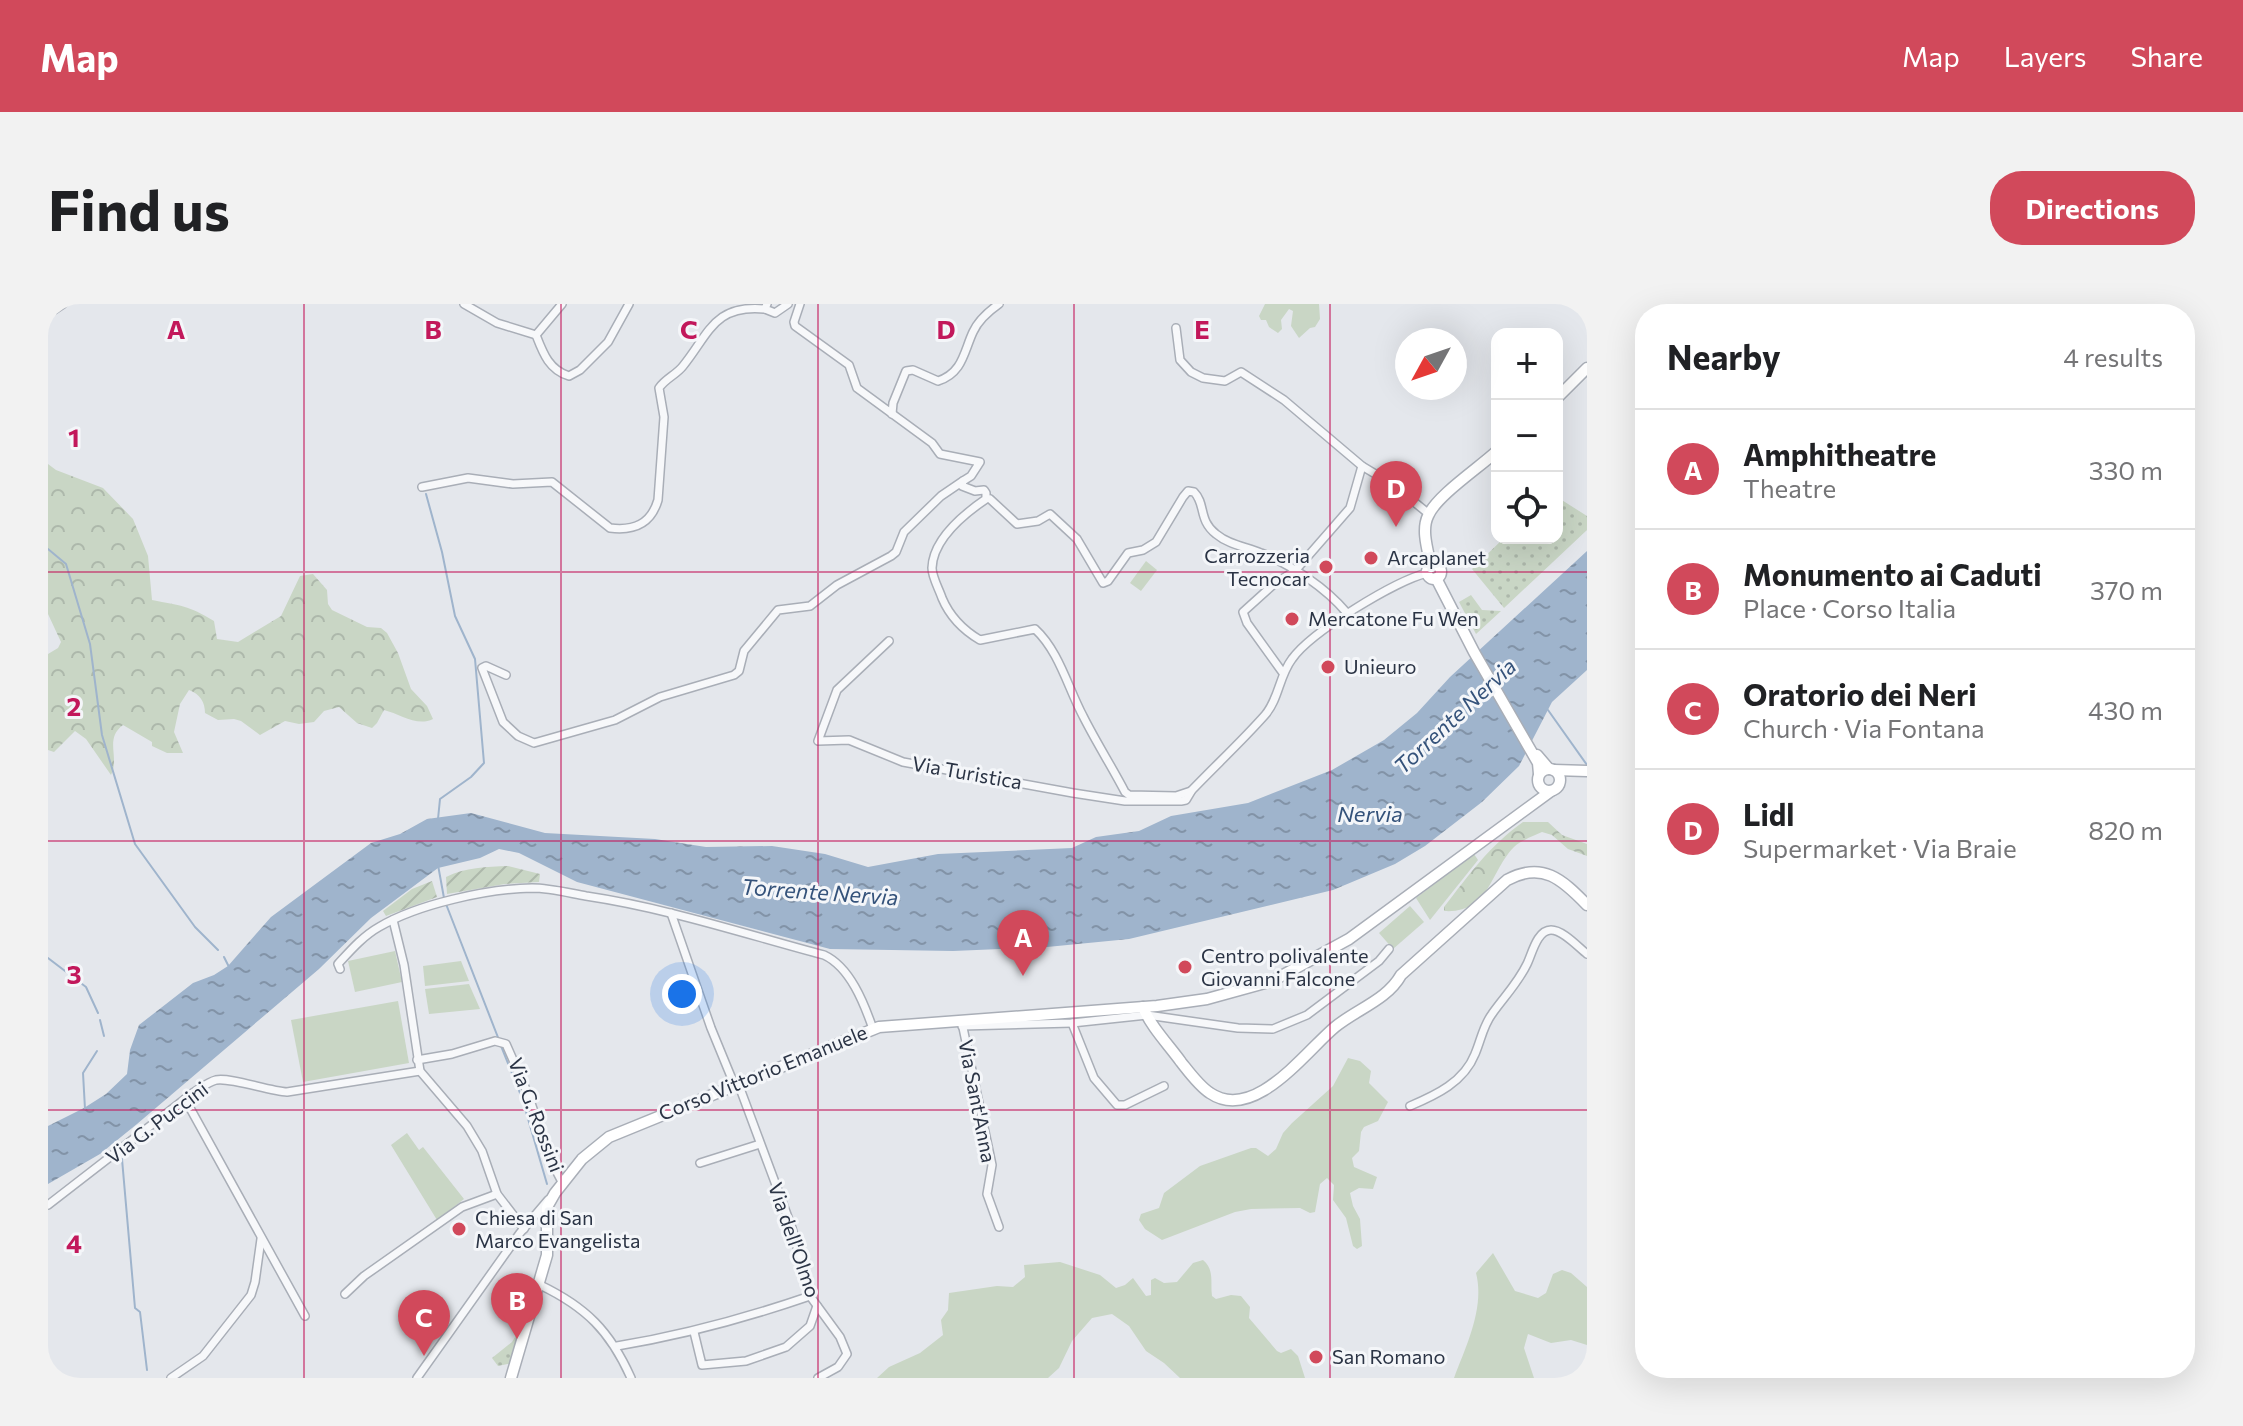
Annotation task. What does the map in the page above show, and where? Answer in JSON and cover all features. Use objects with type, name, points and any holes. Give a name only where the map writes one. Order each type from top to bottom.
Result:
[{"type":"main road","points":[[1563,392],[1587,368]]},
{"type":"main road","points":[[1491,456],[1437,503],[1429,514],[1425,533],[1431,572],[1543,769],[1560,778],[1555,788],[1541,788],[1543,769]]},
{"type":"main road","points":[[1543,769],[1587,771]]},
{"type":"main road","points":[[1524,811],[1543,769]]},
{"type":"main road","name":"Corso Vittorio Emanuele","points":[[545,1206],[590,1151],[609,1137],[873,1029],[1145,1011],[1248,989],[1294,969],[1349,939],[1555,788],[1587,771]]},
{"type":"main road","points":[[1145,1011],[1191,1074],[1211,1094],[1237,1101],[1267,1089],[1334,1028],[1389,991],[1407,969],[1507,880],[1522,872],[1545,873],[1573,890],[1587,905]]},
{"type":"main road","points":[[511,1378],[547,1255],[545,1206]]},
{"type":"street","points":[[48,314],[63,304]]},
{"type":"street","points":[[464,304],[497,323],[536,335],[549,363],[564,374],[574,374],[608,342],[629,304]]},
{"type":"street","points":[[536,335],[562,304]]},
{"type":"street","points":[[422,487],[468,478],[513,484],[552,482],[610,528],[622,529],[645,523],[655,511],[658,500],[664,417],[659,388],[684,365],[713,321],[721,315],[750,306],[766,307],[775,313],[788,304]]},
{"type":"street","points":[[506,675],[486,666],[482,668],[503,722],[511,732],[534,743],[615,720],[660,697],[734,675],[739,671],[744,651],[778,610],[810,606],[837,585],[885,560],[896,552],[904,532],[941,496],[971,476],[980,462],[940,454],[932,443],[857,388],[849,365],[795,326],[800,304]]},
{"type":"street","points":[[892,414],[893,403],[906,371],[910,369],[938,381],[944,379],[965,356],[978,324],[999,304]]},
{"type":"street","points":[[1176,328],[1180,360],[1191,372],[1203,378],[1225,381],[1241,372],[1284,400],[1362,466],[1392,484],[1429,514]]},
{"type":"street","points":[[1283,673],[1244,619],[1243,612],[1274,584],[1295,571],[1350,508],[1362,466]]},
{"type":"street","points":[[963,481],[962,486],[966,489],[984,490],[986,499],[961,518],[935,556],[932,570],[946,607],[959,624],[980,640],[1009,636],[1030,628],[1041,635],[1125,792],[1140,796],[1176,796],[1192,790]]},
{"type":"street","points":[[990,499],[1017,524],[1038,521],[1050,514],[1054,516],[1077,539],[1103,583],[1108,581],[1128,553],[1143,550],[1156,542],[1188,491],[1198,495],[1203,520],[1219,537],[1279,561],[1330,596],[1347,613]]},
{"type":"street","name":"Via Turistica","points":[[889,641],[837,690],[818,741],[849,740],[903,762],[1125,801],[1181,801],[1186,800],[1192,790],[1268,712],[1283,673],[1295,654],[1347,613],[1404,581],[1431,572]]},
{"type":"street","points":[[340,969],[338,964],[358,942],[393,920],[440,904],[510,889],[535,888],[626,902],[831,959],[847,976],[873,1029]]},
{"type":"street","name":"Via dell'Olmo","points":[[671,913],[711,1028],[792,1228],[810,1296],[840,1337],[847,1354],[838,1367],[818,1378]]},
{"type":"street","points":[[393,920],[404,965],[420,1071],[467,1126],[482,1151],[497,1194],[524,1229]]},
{"type":"street","points":[[1410,1106],[1436,1094],[1466,1072],[1476,1054],[1483,1027],[1518,981],[1546,931],[1561,934],[1587,954]]},
{"type":"street","points":[[1012,1020],[1072,1023],[1145,1011],[1238,1028],[1273,1029],[1307,1015],[1379,961],[1389,949]]},
{"type":"street","name":"Via Sant'Anna","points":[[962,1023],[992,1165],[987,1194],[999,1227]]},
{"type":"street","points":[[1072,1023],[1094,1078],[1117,1105],[1125,1105],[1164,1086]]},
{"type":"street","name":"Via G. Rossini","points":[[417,1060],[452,1054],[495,1041],[506,1044],[528,1094],[550,1159],[562,1182]]},
{"type":"street","name":"Via G. Puccini","points":[[48,1205],[185,1099],[215,1080],[287,1092],[420,1071]]},
{"type":"street","points":[[215,1080],[221,1072]]},
{"type":"street","points":[[185,1099],[305,1316]]},
{"type":"street","points":[[700,1163],[760,1144]]},
{"type":"street","points":[[345,1294],[364,1276],[462,1207],[497,1194]]},
{"type":"street","points":[[417,1378],[524,1229],[545,1206]]},
{"type":"street","points":[[171,1378],[203,1356],[251,1295],[261,1237]]},
{"type":"street","points":[[540,1285],[572,1300],[617,1346],[631,1378]]},
{"type":"street","points":[[617,1346],[694,1332],[810,1296]]},
{"type":"street","points":[[694,1332],[702,1365],[746,1361],[786,1347],[810,1326],[817,1306]]},
{"type":"green space","points":[[1265,304],[1319,304],[1320,319],[1315,327],[1299,338],[1291,326],[1293,311],[1289,309],[1281,320],[1282,329],[1278,333],[1259,316]]},
{"type":"green space","points":[[48,464],[103,488],[133,519],[148,556],[152,600],[197,612],[214,621],[217,639],[238,642],[281,616],[300,576],[313,574],[327,590],[328,604],[332,610],[387,633],[411,689],[427,706],[433,719],[415,721],[384,710],[372,728],[357,723],[339,707],[324,711],[314,722],[299,724],[285,721],[260,735],[241,721],[218,720],[205,713],[201,699],[189,690],[180,704],[174,732],[183,753],[167,753],[152,746],[152,742],[123,725],[114,736],[111,775],[86,739],[75,731],[54,752],[48,750],[48,654],[61,642],[48,614]]},
{"type":"green space","points":[[1563,501],[1587,516],[1587,530],[1504,608],[1472,569],[1498,544],[1563,544]]},
{"type":"green space","points":[[1146,561],[1157,570],[1141,591],[1130,583]]},
{"type":"green space","points":[[1471,595],[1482,610],[1501,611],[1476,634],[1459,602]]},
{"type":"green space","points":[[1523,822],[1548,822],[1562,835],[1587,844],[1587,856],[1568,849],[1552,835],[1542,832],[1514,847],[1487,889],[1471,906],[1444,911],[1480,862]]},
{"type":"green space","points":[[1474,854],[1478,860],[1430,920],[1416,898]]},
{"type":"green space","points":[[508,866],[540,874],[539,882],[505,884],[447,894],[446,877],[468,869]]},
{"type":"green space","points":[[432,881],[437,897],[386,916],[383,911],[412,889]]},
{"type":"green space","points":[[1410,906],[1424,922],[1393,949],[1379,933]]},
{"type":"green space","points":[[395,951],[402,982],[355,992],[348,961]]},
{"type":"green space","points":[[461,961],[469,981],[425,986],[423,966]]},
{"type":"green space","points":[[469,984],[480,1009],[429,1014],[425,989]]},
{"type":"green space","points":[[398,1001],[409,1063],[303,1082],[291,1020]]},
{"type":"green space","points":[[1348,1058],[1360,1061],[1371,1071],[1369,1083],[1388,1102],[1378,1121],[1364,1127],[1359,1151],[1352,1158],[1354,1167],[1377,1177],[1373,1189],[1359,1188],[1350,1193],[1360,1219],[1362,1246],[1357,1249],[1353,1246],[1346,1218],[1333,1200],[1334,1185],[1327,1178],[1320,1184],[1315,1212],[1300,1208],[1251,1209],[1235,1212],[1162,1240],[1145,1229],[1139,1220],[1141,1214],[1159,1208],[1164,1193],[1200,1166],[1251,1148],[1268,1156],[1292,1123],[1333,1086]]},
{"type":"green space","points":[[407,1133],[419,1150],[423,1147],[464,1199],[437,1220],[391,1145]]},
{"type":"green space","points":[[1493,1253],[1515,1291],[1538,1298],[1546,1293],[1553,1274],[1562,1270],[1571,1273],[1587,1287],[1587,1345],[1571,1340],[1551,1343],[1528,1334],[1524,1348],[1534,1378],[1454,1378],[1476,1313],[1476,1273]]},
{"type":"green space","points":[[1203,1260],[1211,1272],[1212,1296],[1216,1299],[1241,1296],[1250,1307],[1249,1318],[1277,1351],[1281,1353],[1291,1349],[1298,1356],[1305,1378],[1180,1378],[1146,1351],[1129,1326],[1112,1314],[1092,1318],[1072,1341],[1059,1368],[1048,1378],[877,1378],[889,1367],[920,1353],[943,1335],[941,1320],[948,1310],[949,1293],[997,1286],[1013,1287],[1025,1277],[1024,1265],[1060,1262],[1100,1275],[1116,1288],[1133,1278],[1146,1296],[1151,1295],[1151,1280],[1177,1282],[1193,1263]]},
{"type":"green space","points":[[521,1327],[512,1363],[498,1366],[492,1358],[512,1342]]},
{"type":"water","points":[[1587,551],[1587,670],[1552,702],[1519,766],[1482,802],[1425,846],[1395,864],[1333,890],[1129,939],[1047,947],[953,951],[830,949],[577,882],[519,853],[499,849],[480,858],[438,868],[371,918],[319,969],[100,1154],[48,1184],[48,1126],[106,1094],[127,1074],[130,1050],[139,1025],[193,983],[228,966],[271,917],[371,843],[400,834],[427,819],[471,813],[545,833],[655,839],[706,847],[772,846],[825,854],[868,867],[938,854],[1072,848],[1096,837],[1139,831],[1171,816],[1248,803],[1332,770],[1384,740],[1417,713],[1450,677]]},
{"type":"waterway","points":[[426,494],[455,616],[475,659],[484,763],[471,777],[440,799],[438,819]]},
{"type":"waterway","points":[[48,549],[66,564],[90,644],[102,735],[135,844],[195,927],[218,950]]},
{"type":"waterway","points":[[1548,710],[1587,765]]},
{"type":"waterway","points":[[438,865],[444,898]]},
{"type":"waterway","points":[[446,904],[499,1040]]},
{"type":"waterway","points":[[224,957],[229,967]]},
{"type":"waterway","points":[[48,958],[86,987],[98,1013]]},
{"type":"waterway","points":[[100,1020],[104,1036]]},
{"type":"waterway","points":[[501,1046],[522,1098],[547,1184]]},
{"type":"waterway","points":[[85,1109],[83,1073],[97,1051]]},
{"type":"waterway","points":[[122,1159],[135,1308],[140,1312],[147,1370]]},
{"type":"place","name":"Lidl","points":[[1396,527]]},
{"type":"place","name":"Arcaplanet","points":[[1371,558]]},
{"type":"place","name":"Carrozzeria Tecnocar","points":[[1326,567]]},
{"type":"place","name":"Mercatone Fu Wen","points":[[1292,619]]},
{"type":"place","name":"Unieuro","points":[[1328,667]]},
{"type":"place","name":"Centro polivalente Giovanni Falcone","points":[[1185,967]]},
{"type":"place","name":"Amphitheatre","points":[[1023,976]]},
{"type":"place","name":"Chiesa di San Marco Evangelista","points":[[459,1229]]},
{"type":"place","name":"Monumento ai Caduti","points":[[517,1339]]},
{"type":"place","name":"Oratorio dei Neri","points":[[424,1356]]},
{"type":"place","name":"San Romano","points":[[1316,1357]]},
{"type":"water label","name":"Torrente Nervia","points":[[1455,716]]},
{"type":"water label","name":"Nervia","points":[[1370,814]]},
{"type":"water label","name":"Torrente Nervia","points":[[820,892]]}]
